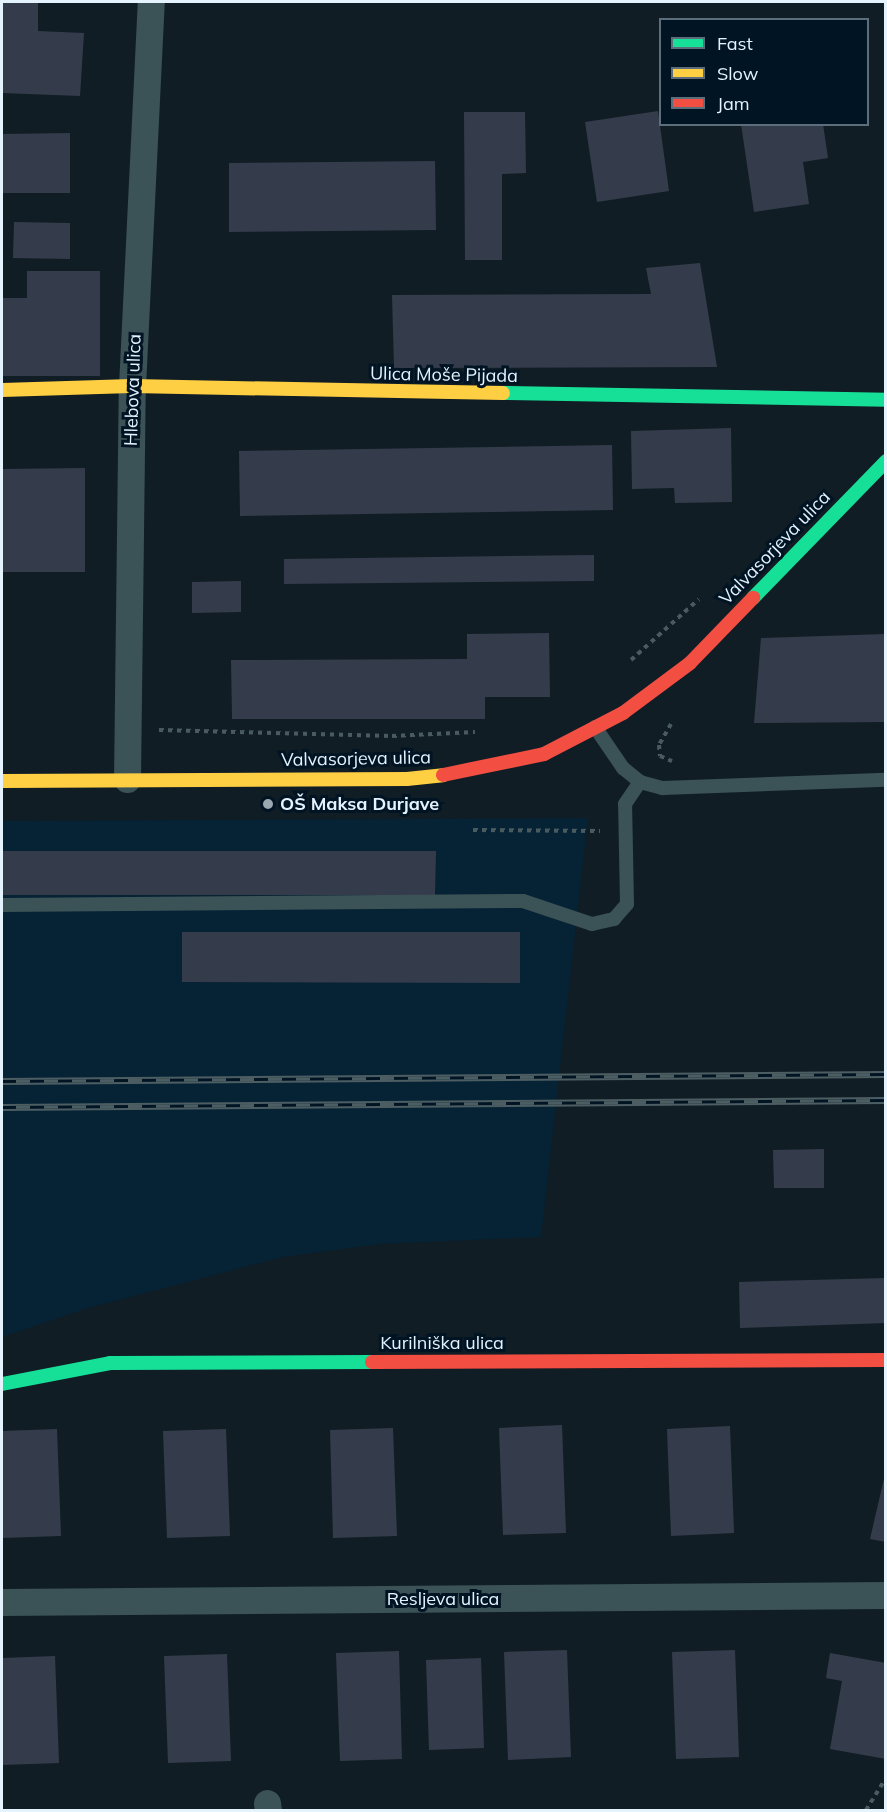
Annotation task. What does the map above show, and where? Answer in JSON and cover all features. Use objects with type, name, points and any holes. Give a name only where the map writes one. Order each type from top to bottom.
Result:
[{"type":"street","name":"Hlebova ulica","points":[[127,779],[132,386],[151,2]]},
{"type":"street","name":"Ulica Moše Pijada","points":[[2,390],[132,386],[885,400]]},
{"type":"street","name":"Valvasorjeva ulica","points":[[2,781],[406,779],[475,771],[544,754],[623,713],[690,663],[885,461]]},
{"type":"street","name":"Kurilniška ulica","points":[[2,1383],[110,1363],[885,1360]]},
{"type":"street","name":"Resljeva ulica","points":[[2,1602],[885,1595]]},
{"type":"lane","points":[[595,728],[623,768],[640,782],[674,788],[885,780]]},
{"type":"lane","points":[[2,905],[523,901],[592,924],[614,919],[627,904],[625,804],[640,782]]},
{"type":"path","points":[[621,669],[707,592]]},
{"type":"path","points":[[672,722],[659,745],[660,756],[680,764]]},
{"type":"path","points":[[153,730],[392,736],[478,732]]},
{"type":"path","points":[[473,830],[600,832],[602,824]]},
{"type":"path","points":[[866,1810],[885,1778]]},
{"type":"shaded area","points":[[588,818],[541,1237],[380,1244],[283,1257],[88,1308],[2,1337],[2,821]]},
{"type":"building","points":[[2,2],[38,2],[38,31],[84,33],[80,96],[2,93]]},
{"type":"building","points":[[658,111],[669,191],[597,202],[585,122]]},
{"type":"building","points":[[464,112],[525,112],[526,173],[502,174],[502,260],[465,260]]},
{"type":"building","points":[[741,126],[823,126],[828,158],[803,162],[809,204],[754,212]]},
{"type":"building","points":[[70,133],[70,193],[2,193],[2,134]]},
{"type":"building","points":[[435,161],[436,230],[229,232],[229,163]]},
{"type":"building","points":[[14,222],[70,223],[70,259],[13,258]]},
{"type":"building","points":[[700,263],[717,367],[394,368],[392,295],[651,294],[646,268]]},
{"type":"building","points":[[27,271],[100,271],[100,376],[2,376],[2,298],[27,298]]},
{"type":"building","points":[[731,428],[732,502],[675,503],[674,488],[632,489],[631,431]]},
{"type":"building","points":[[612,445],[613,510],[240,516],[239,451]]},
{"type":"building","points":[[85,468],[85,572],[2,572],[2,469]]},
{"type":"building","points":[[594,555],[594,581],[284,584],[284,559]]},
{"type":"building","points":[[241,581],[241,612],[192,613],[192,582]]},
{"type":"building","points":[[549,633],[550,697],[485,697],[485,719],[232,719],[231,660],[467,659],[467,634]]},
{"type":"building","points":[[886,634],[886,722],[754,723],[761,638]]},
{"type":"building","points":[[2,851],[436,851],[435,895],[2,895]]},
{"type":"building","points":[[182,932],[520,932],[520,983],[182,982]]},
{"type":"building","points":[[824,1149],[824,1188],[774,1188],[773,1150]]},
{"type":"building","points":[[886,1278],[886,1323],[740,1328],[739,1282]]},
{"type":"building","points":[[562,1425],[566,1533],[503,1535],[499,1428]]},
{"type":"building","points":[[730,1426],[734,1533],[671,1536],[667,1429]]},
{"type":"building","points":[[393,1428],[397,1536],[333,1538],[330,1430]]},
{"type":"building","points":[[57,1429],[61,1536],[2,1538],[2,1431]]},
{"type":"building","points":[[226,1429],[230,1536],[167,1538],[163,1431]]},
{"type":"building","points":[[886,1470],[886,1542],[870,1539]]},
{"type":"building","points":[[567,1650],[571,1757],[508,1760],[504,1652]]},
{"type":"building","points":[[735,1650],[739,1757],[676,1759],[672,1652]]},
{"type":"building","points":[[399,1651],[402,1759],[340,1761],[336,1653]]},
{"type":"building","points":[[830,1653],[886,1663],[886,1759],[830,1749],[842,1681],[826,1678]]},
{"type":"building","points":[[227,1654],[231,1761],[168,1763],[164,1656]]},
{"type":"building","points":[[55,1656],[59,1763],[2,1765],[2,1658]]},
{"type":"building","points":[[481,1658],[484,1748],[429,1750],[426,1660]]},
{"type":"railway","points":[[2,1081],[886,1074]]},
{"type":"railway","points":[[2,1107],[886,1100]]},
{"type":"traffic: fast","points":[[503,393],[886,400]]},
{"type":"traffic: fast","points":[[753,598],[886,461]]},
{"type":"traffic: fast","points":[[2,1384],[110,1363],[372,1362]]},
{"type":"traffic: slow","points":[[2,390],[132,386],[503,393]]},
{"type":"traffic: slow","points":[[2,781],[407,779],[443,775]]},
{"type":"traffic: jam","points":[[443,775],[544,754],[623,713],[690,663],[753,598]]},
{"type":"traffic: jam","points":[[372,1362],[886,1360]]},
{"type":"place","name":"OŠ Maksa Durjave","points":[[268,804]]}]
